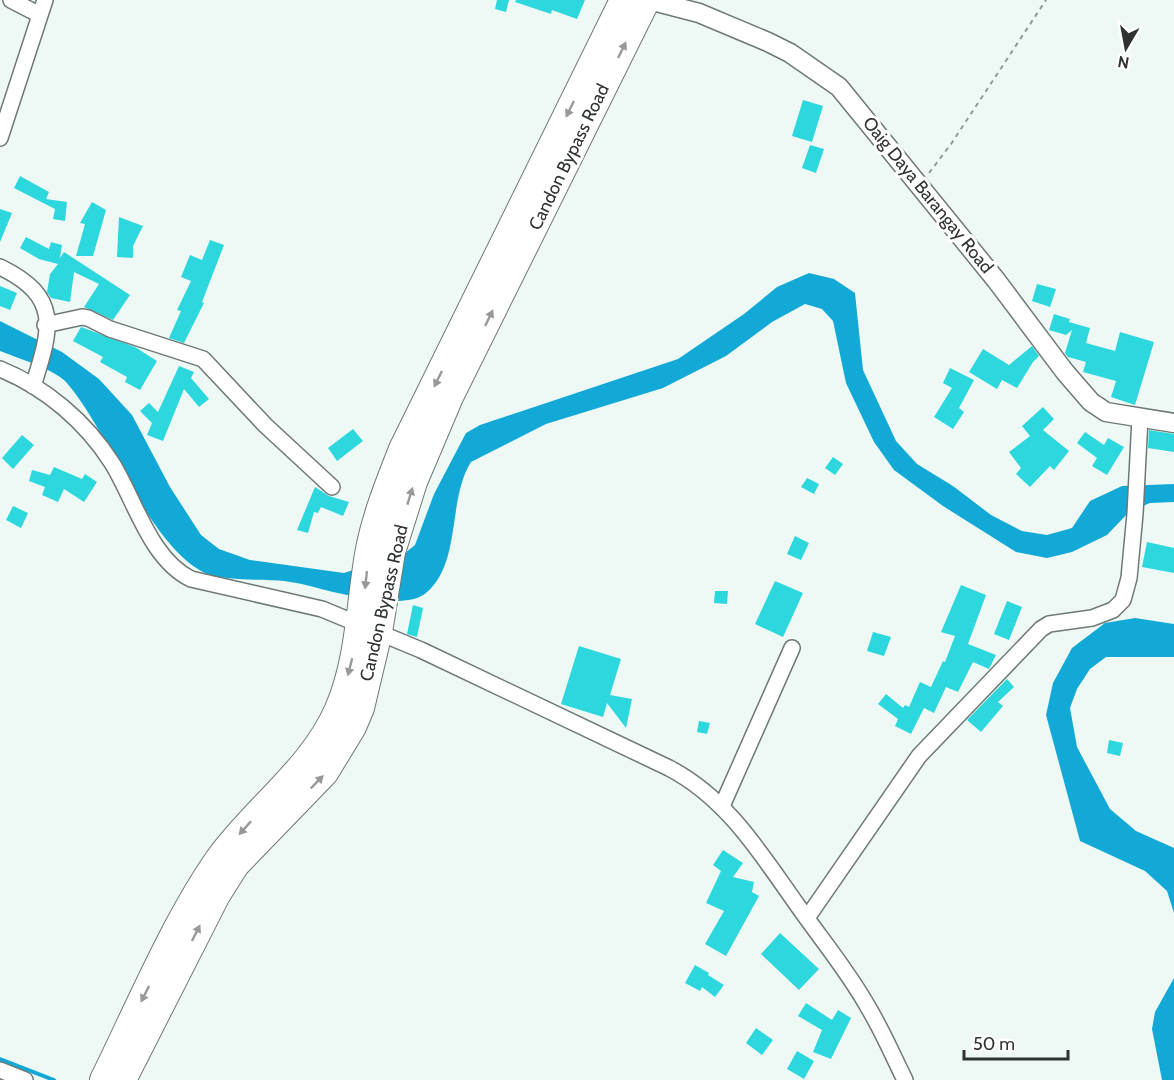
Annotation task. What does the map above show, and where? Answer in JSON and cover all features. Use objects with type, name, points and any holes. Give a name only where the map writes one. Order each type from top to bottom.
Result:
[{"type":"highway","name":"Candon Bypass Road","points":[[123,1080],[217,895],[236,865],[325,773],[345,742],[361,708],[381,551],[381,505],[402,449],[623,0]]},
{"type":"highway","name":"Candon Bypass Road","points":[[381,551],[414,482],[450,397],[648,0]]},
{"type":"highway","name":"Candon Bypass Road","points":[[103,1080],[200,886],[221,856],[288,781],[324,734],[343,696],[371,620]]},
{"type":"street","points":[[0,138],[43,7],[11,0]]},
{"type":"street","name":"Oaig Daya Barangay Road","points":[[648,0],[699,13],[734,27],[790,53],[820,73],[853,103],[1091,402],[1106,412],[1174,423]]},
{"type":"street","points":[[0,267],[19,276],[39,293],[45,310],[46,341],[33,386]]},
{"type":"street","points":[[45,325],[82,317],[88,318],[110,329],[203,359],[264,425],[332,487]]},
{"type":"street","points":[[0,369],[33,386],[77,419],[102,448],[152,537],[178,572],[191,579],[371,620],[696,783],[722,806],[755,845],[807,918],[868,1006],[905,1080]]},
{"type":"street","points":[[807,918],[919,756],[1041,629],[1049,624],[1092,618],[1113,610],[1123,600],[1129,578],[1136,514],[1140,418]]},
{"type":"street","points":[[722,806],[792,648]]},
{"type":"street","points":[[0,1070],[25,1080]]},
{"type":"path","points":[[920,185],[951,144],[1046,0]]},
{"type":"water","points":[[809,273],[834,279],[855,293],[863,370],[896,441],[917,464],[953,486],[991,515],[1022,531],[1047,535],[1072,528],[1090,501],[1122,486],[1174,484],[1174,502],[1150,503],[1129,512],[1107,535],[1072,552],[1047,558],[1016,552],[943,506],[894,470],[874,442],[846,383],[833,321],[822,309],[805,304],[772,322],[726,356],[663,388],[546,424],[471,462],[459,494],[450,548],[437,580],[426,593],[418,598],[395,601],[368,599],[290,582],[214,576],[186,560],[148,515],[98,429],[66,382],[44,368],[0,351],[0,321],[62,352],[99,379],[132,415],[170,487],[201,535],[219,549],[250,560],[344,573],[405,553],[415,545],[434,494],[466,433],[480,425],[678,359],[744,314],[777,287]]},
{"type":"water","points":[[1135,618],[1174,624],[1174,657],[1106,657],[1090,669],[1077,689],[1070,708],[1077,747],[1110,809],[1136,831],[1174,848],[1174,913],[1167,891],[1145,871],[1080,841],[1046,715],[1053,683],[1072,648],[1105,623]]},
{"type":"water","points":[[1174,978],[1174,1080],[1162,1080],[1152,1029],[1155,1012]]},
{"type":"building","points":[[497,0],[509,0],[506,12],[495,9]]},
{"type":"building","points":[[516,0],[585,0],[577,19],[552,10],[551,14],[515,2]]},
{"type":"building","points":[[803,100],[823,106],[812,142],[792,136]]},
{"type":"building","points":[[810,145],[824,149],[816,173],[802,168]]},
{"type":"building","points":[[20,176],[49,192],[46,199],[67,202],[65,221],[53,219],[55,209],[14,188]]},
{"type":"building","points":[[92,202],[106,210],[93,256],[76,256],[85,224],[80,223]]},
{"type":"building","points":[[0,209],[12,213],[0,242]]},
{"type":"building","points":[[119,217],[143,226],[133,246],[133,258],[117,257]]},
{"type":"building","points":[[26,237],[49,249],[51,242],[62,245],[60,258],[64,252],[130,295],[113,320],[84,307],[99,284],[74,272],[70,302],[51,298],[47,292],[50,274],[58,264],[39,259],[20,248]]},
{"type":"building","points":[[210,240],[224,245],[202,302],[204,303],[184,343],[169,338],[181,311],[177,310],[191,281],[181,277],[190,255],[202,260]]},
{"type":"building","points":[[1037,284],[1056,289],[1050,307],[1032,301]]},
{"type":"building","points":[[0,286],[17,293],[10,310],[0,306]]},
{"type":"building","points":[[1054,314],[1070,319],[1069,322],[1090,328],[1086,343],[1115,351],[1120,332],[1154,342],[1135,405],[1111,397],[1116,381],[1083,372],[1086,362],[1068,357],[1065,353],[1072,330],[1066,335],[1049,330]]},
{"type":"building","points":[[81,327],[135,347],[157,361],[140,390],[125,382],[127,377],[100,362],[103,357],[73,341]]},
{"type":"building","points":[[1032,346],[1039,356],[1017,388],[1002,380],[997,389],[969,372],[983,349],[1009,365]]},
{"type":"building","points":[[179,366],[194,372],[191,378],[209,399],[199,407],[184,389],[163,441],[147,435],[152,423],[140,411],[149,403],[158,412]]},
{"type":"building","points":[[950,368],[974,380],[959,408],[964,412],[953,429],[934,417],[952,388],[943,383]]},
{"type":"building","points":[[1043,407],[1054,419],[1043,430],[1069,451],[1054,470],[1050,466],[1030,487],[1016,474],[1021,468],[1009,452],[1030,436],[1022,426]]},
{"type":"building","points":[[353,429],[363,441],[337,461],[328,448]]},
{"type":"building","points":[[1149,430],[1174,434],[1174,452],[1148,448]]},
{"type":"building","points":[[1085,432],[1104,445],[1108,438],[1124,447],[1107,475],[1092,466],[1097,458],[1077,443]]},
{"type":"building","points":[[22,435],[34,445],[13,469],[2,458]]},
{"type":"building","points":[[833,457],[843,464],[835,475],[825,468]]},
{"type":"building","points":[[54,467],[82,479],[85,474],[97,482],[84,502],[64,489],[58,502],[42,495],[45,487],[29,481],[32,470],[50,475]]},
{"type":"building","points":[[807,478],[819,484],[814,494],[801,487]]},
{"type":"building","points":[[315,487],[329,496],[349,502],[343,516],[321,507],[318,513],[314,512],[308,533],[297,530]]},
{"type":"building","points":[[13,506],[28,513],[21,528],[6,520]]},
{"type":"building","points":[[795,536],[809,543],[801,560],[787,554]]},
{"type":"building","points":[[1147,542],[1174,548],[1174,573],[1142,567]]},
{"type":"building","points":[[775,581],[803,593],[783,637],[755,624]]},
{"type":"building","points":[[961,585],[986,595],[968,644],[996,655],[989,669],[973,662],[958,692],[946,687],[934,713],[924,708],[911,734],[895,726],[898,719],[878,704],[886,694],[903,708],[905,705],[909,707],[920,682],[931,687],[943,661],[945,662],[955,636],[941,632]]},
{"type":"building","points":[[715,591],[728,591],[727,604],[714,603]]},
{"type":"building","points":[[1007,601],[1022,607],[1009,640],[994,634]]},
{"type":"building","points":[[413,605],[423,608],[417,637],[407,634]]},
{"type":"building","points":[[873,632],[891,637],[884,656],[867,651]]},
{"type":"building","points":[[579,646],[621,659],[610,695],[632,699],[626,728],[607,703],[603,717],[561,704]]},
{"type":"building","points":[[1007,679],[1014,687],[998,702],[1003,706],[981,732],[967,720]]},
{"type":"building","points":[[699,721],[710,723],[707,734],[697,732]]},
{"type":"building","points":[[1109,740],[1123,743],[1120,756],[1107,753]]},
{"type":"building","points":[[723,850],[743,863],[733,877],[754,882],[752,892],[759,896],[726,956],[705,944],[724,911],[706,903],[721,871],[713,865]]},
{"type":"building","points":[[780,933],[819,969],[799,990],[761,954]]},
{"type":"building","points":[[695,965],[724,985],[715,997],[702,987],[700,991],[685,983]]},
{"type":"building","points":[[806,1003],[832,1020],[838,1010],[851,1018],[831,1059],[813,1052],[822,1030],[798,1016]]},
{"type":"building","points":[[756,1028],[773,1040],[762,1055],[746,1043]]},
{"type":"building","points":[[797,1051],[814,1061],[804,1079],[787,1069]]},
{"type":"waterway","points":[[0,1059],[54,1080]]}]
